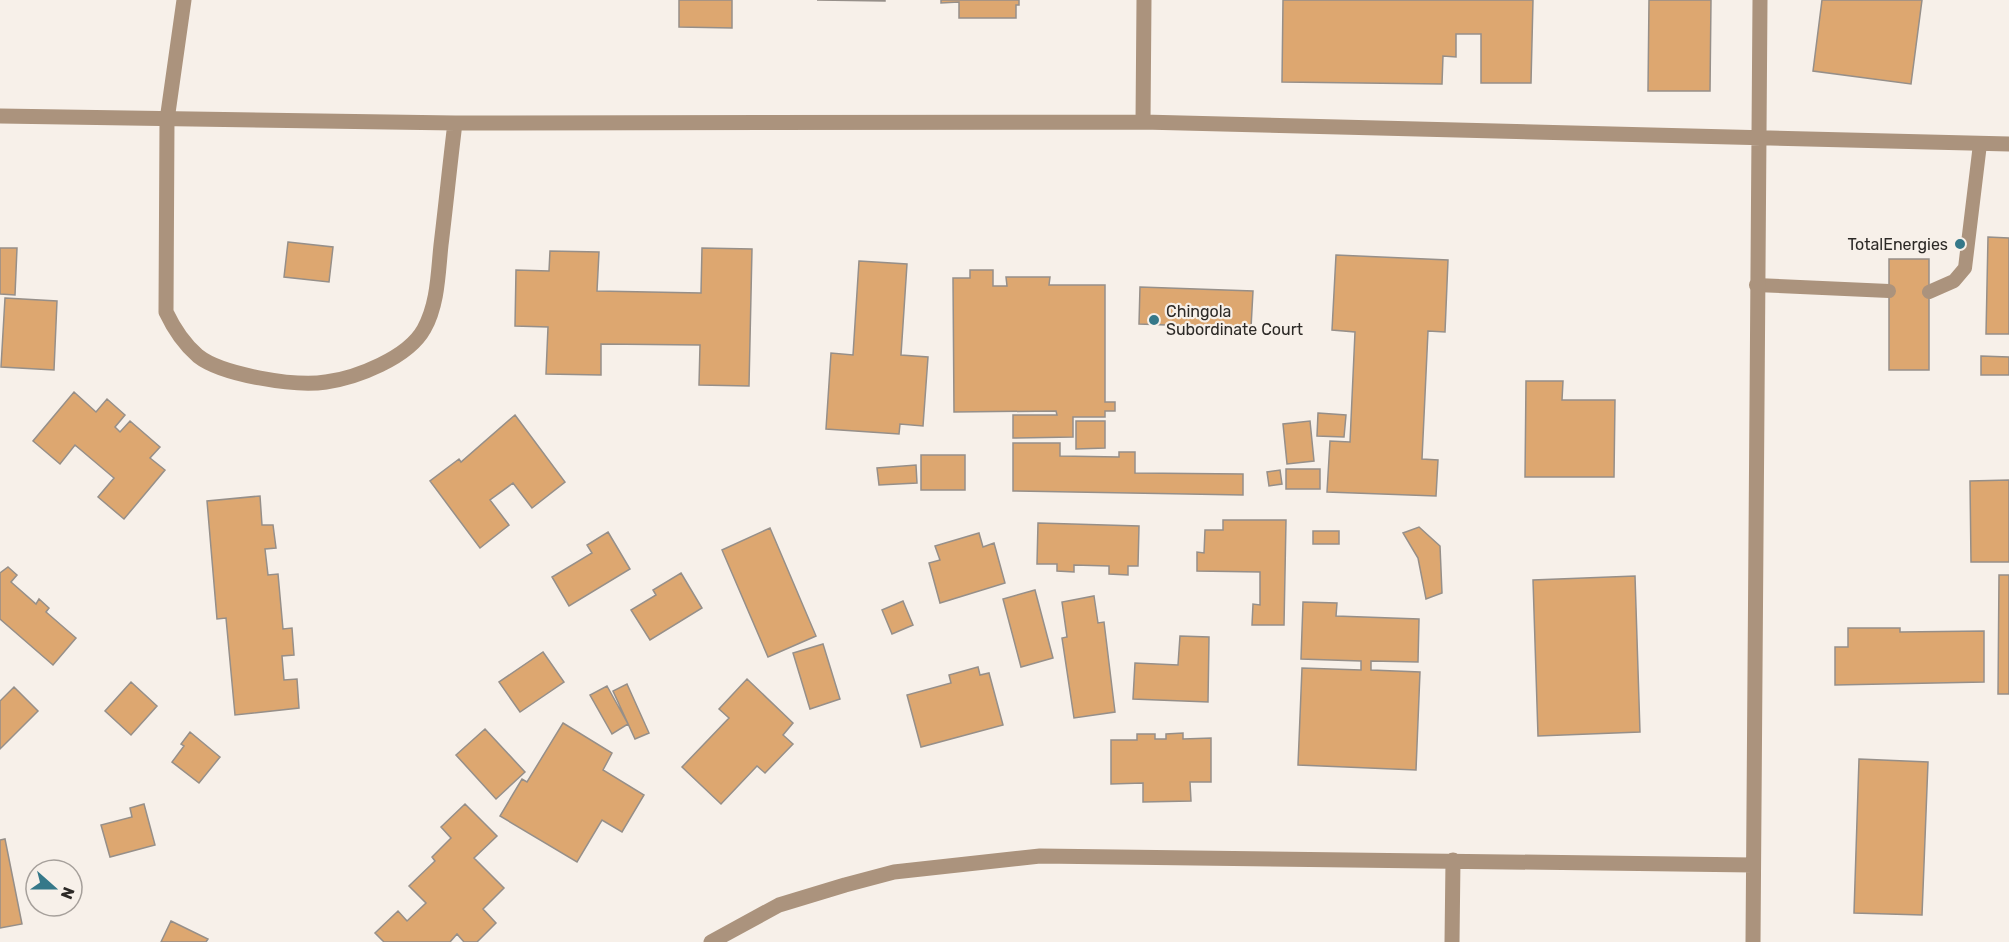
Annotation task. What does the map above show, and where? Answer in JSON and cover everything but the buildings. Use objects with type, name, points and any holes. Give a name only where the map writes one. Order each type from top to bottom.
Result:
[{"type":"street","points":[[184,0],[167,120],[166,312],[176,332],[199,357],[224,370],[269,380],[324,383],[364,373],[403,351],[423,331],[434,302],[455,123]]},
{"type":"street","points":[[1143,122],[1144,0]]},
{"type":"street","points":[[1753,942],[1757,138],[1760,0]]},
{"type":"street","points":[[0,116],[455,123],[1143,122],[2009,144]]},
{"type":"street","points":[[711,942],[779,905],[894,872],[1040,856],[1753,865]]},
{"type":"street","points":[[1452,942],[1453,860]]},
{"type":"lane","points":[[1929,292],[1954,281],[1965,268],[1980,144]]},
{"type":"lane","points":[[1756,285],[1889,291]]},
{"type":"place","name":"TotalEnergies","points":[[1960,244]]},
{"type":"place","name":"Chingola Subordinate Court","points":[[1154,320]]}]
